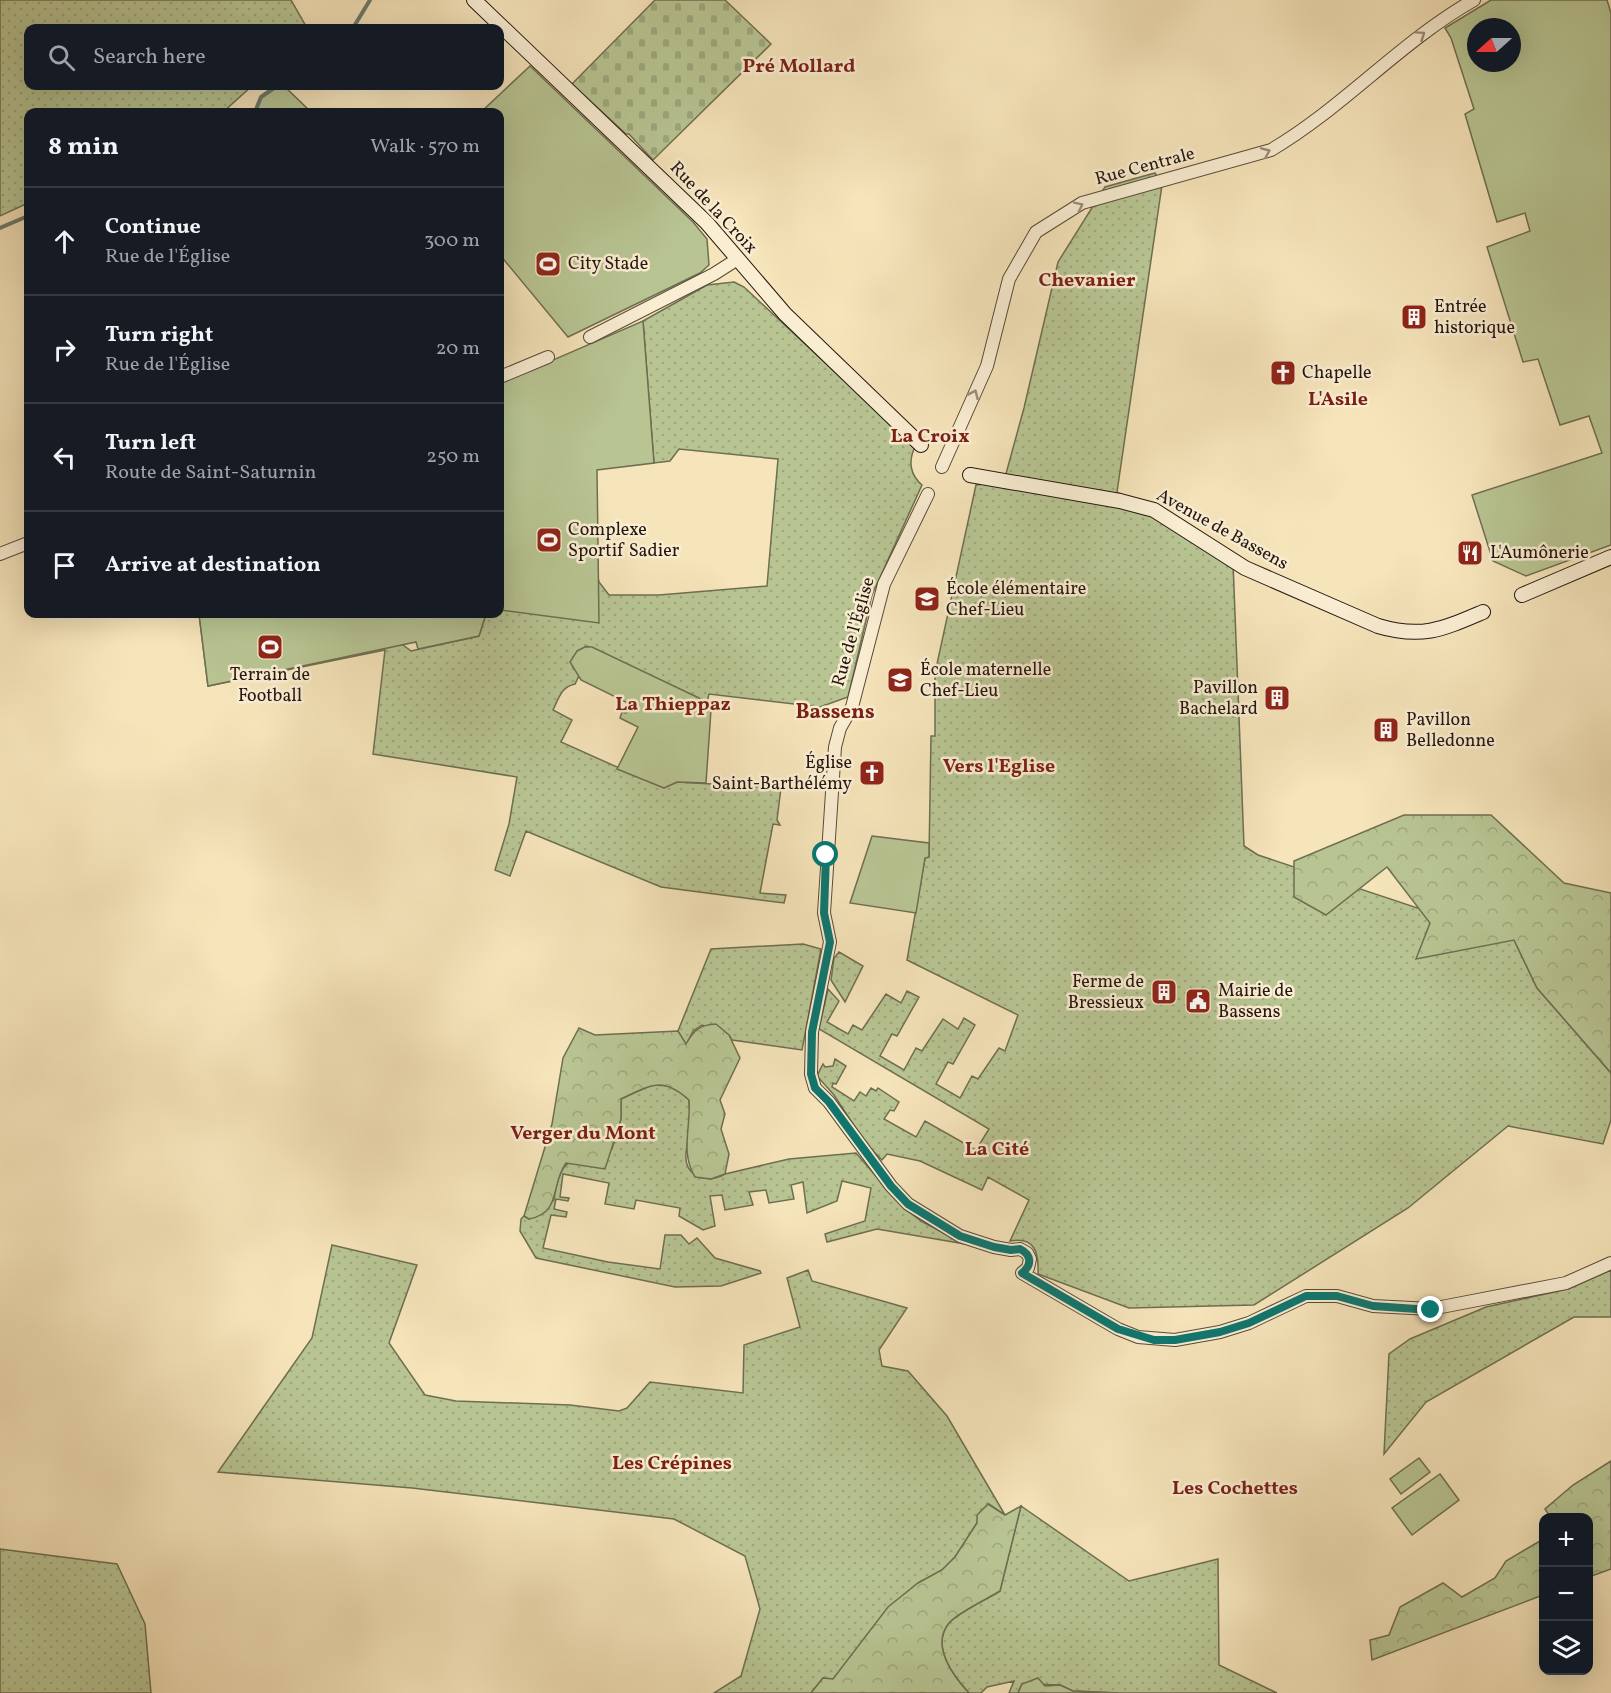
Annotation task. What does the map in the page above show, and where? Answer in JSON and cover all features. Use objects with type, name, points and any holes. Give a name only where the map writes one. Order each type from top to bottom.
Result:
[{"type":"main road","name":"Rue de la Croix","points":[[474,0],[499,24]]},
{"type":"main road","name":"Rue de la Croix","points":[[504,29],[706,223],[785,314],[921,445]]},
{"type":"main road","name":"Avenue de Bassens","points":[[970,475],[1120,501],[1154,510],[1245,568],[1396,632],[1414,634],[1434,632],[1483,612]]},
{"type":"main road","points":[[1522,595],[1611,557]]},
{"type":"street","name":"Rue Centrale","points":[[942,467],[987,366],[1010,279],[1036,232],[1082,203],[1271,150],[1298,134],[1408,43],[1474,0]]},
{"type":"street","points":[[590,337],[714,274],[736,260]]},
{"type":"street","points":[[504,375],[548,357]]},
{"type":"street","name":"Rue de l'Église","points":[[928,494],[884,584],[872,622],[852,707],[840,728],[835,747],[824,913],[830,942],[814,1012],[811,1074],[815,1088],[829,1102],[891,1186],[908,1204],[960,1236],[994,1247],[1020,1249],[1027,1252],[1030,1259],[1028,1268],[1022,1273],[1118,1329],[1138,1337],[1175,1340],[1220,1332],[1249,1323],[1306,1296],[1337,1296],[1373,1306],[1431,1310],[1566,1283],[1611,1263]]},
{"type":"street","points":[[0,554],[24,545]]},
{"type":"green space","points":[[0,0],[291,0],[305,24],[24,24],[24,90],[248,90],[227,108],[24,108],[24,205],[0,216]]},
{"type":"green space","points":[[655,0],[725,0],[771,44],[653,160],[629,134],[626,134],[572,84]]},
{"type":"green space","points":[[1491,0],[1607,0],[1611,13],[1611,545],[1526,576],[1493,561],[1472,495],[1602,453],[1589,416],[1560,425],[1538,359],[1523,362],[1487,247],[1530,231],[1525,213],[1497,222],[1465,114],[1474,109],[1451,38],[1445,28]]},
{"type":"green space","points":[[530,66],[693,222],[707,239],[709,265],[700,273],[568,337],[504,260],[504,108],[485,108]]},
{"type":"green space","points":[[271,90],[288,90],[307,108],[257,108],[261,97]]},
{"type":"green space","points":[[1155,173],[1162,185],[1117,492],[1233,562],[1244,846],[1258,855],[1514,940],[1537,988],[1611,1073],[1611,1120],[1603,1144],[1508,1126],[1408,1208],[1254,1305],[1129,1308],[1038,1274],[1038,1259],[1034,1248],[1025,1241],[1010,1241],[1029,1200],[988,1177],[982,1190],[920,1161],[887,1154],[882,1160],[866,1144],[834,1095],[817,1076],[823,1064],[825,1067],[833,1066],[835,1059],[846,1066],[832,1087],[854,1101],[860,1092],[866,1096],[871,1088],[876,1091],[878,1088],[899,1102],[894,1111],[890,1110],[884,1119],[916,1137],[925,1121],[976,1150],[989,1129],[819,1029],[828,989],[839,1001],[827,1022],[848,1034],[853,1025],[862,1030],[886,994],[901,1003],[907,991],[919,997],[897,1036],[892,1034],[880,1056],[904,1070],[916,1048],[922,1051],[943,1019],[958,1029],[964,1018],[975,1025],[953,1064],[948,1062],[936,1084],[960,1098],[972,1076],[978,1079],[999,1048],[1005,1051],[1018,1015],[907,960],[925,858],[929,857],[931,736],[935,736],[935,673],[976,485],[1004,481],[1024,408],[1058,262],[1105,187]]},
{"type":"green space","points":[[734,282],[744,287],[915,447],[911,457],[911,468],[922,485],[872,595],[848,697],[820,707],[709,694],[707,702],[587,646],[577,651],[573,667],[582,677],[579,676],[575,684],[564,690],[553,710],[572,720],[561,742],[664,788],[677,782],[781,788],[777,820],[780,825],[773,824],[760,893],[786,895],[784,903],[661,887],[526,831],[510,876],[495,870],[509,824],[517,777],[373,754],[385,650],[208,686],[200,618],[225,618],[403,645],[411,651],[479,636],[485,618],[504,618],[504,555],[596,569],[599,582],[609,595],[659,595],[767,586],[778,459],[679,449],[670,461],[654,463],[643,321],[707,285]]},
{"type":"green space","name":"Complexe Sportif Sadier","points":[[643,321],[654,463],[597,470],[599,623],[504,611],[504,381]]},
{"type":"green space","points":[[200,618],[485,618],[479,636],[418,649],[416,642],[208,686]]},
{"type":"green space","points":[[585,647],[592,647],[720,708],[711,710],[706,783],[677,782],[664,788],[617,769],[638,727],[620,718],[622,712],[626,713],[630,704],[581,680],[570,662],[577,651]]},
{"type":"green space","points":[[1404,815],[1491,815],[1564,883],[1611,893],[1611,1073],[1537,988],[1514,940],[1416,959],[1430,923],[1387,867],[1326,915],[1294,897],[1294,861]]},
{"type":"green space","points":[[872,836],[929,843],[929,857],[925,858],[916,913],[850,903]]},
{"type":"green space","points":[[803,944],[821,949],[802,1050],[732,1040],[729,1035],[702,1025],[693,1031],[686,1045],[678,1031],[711,949]]},
{"type":"green space","points":[[839,952],[863,966],[845,1002],[831,980],[834,958]]},
{"type":"green space","points":[[716,1024],[729,1035],[740,1058],[720,1100],[725,1114],[721,1129],[729,1154],[725,1174],[711,1179],[695,1177],[687,1149],[689,1100],[680,1092],[664,1085],[656,1085],[621,1099],[621,1119],[605,1169],[566,1163],[561,1171],[554,1197],[546,1211],[529,1219],[524,1216],[552,1124],[563,1058],[579,1028],[595,1035],[678,1031],[686,1044],[698,1029]]},
{"type":"green space","points":[[651,1085],[673,1086],[689,1100],[690,1131],[686,1161],[693,1173],[698,1176],[718,1177],[789,1159],[856,1153],[903,1207],[921,1221],[965,1244],[877,1229],[827,1242],[825,1234],[865,1221],[871,1188],[842,1181],[837,1201],[807,1213],[803,1182],[791,1185],[794,1199],[769,1203],[766,1190],[749,1192],[753,1205],[725,1210],[722,1195],[710,1196],[715,1226],[703,1230],[679,1216],[680,1208],[636,1200],[634,1209],[605,1204],[609,1183],[563,1174],[560,1197],[569,1198],[568,1201],[556,1199],[554,1209],[567,1212],[566,1217],[551,1215],[543,1248],[608,1262],[660,1269],[665,1235],[681,1235],[689,1244],[697,1238],[715,1258],[761,1273],[721,1286],[675,1287],[536,1258],[520,1231],[521,1219],[524,1216],[529,1219],[554,1200],[560,1174],[570,1162],[612,1149],[621,1119],[621,1099]]},
{"type":"green space","points":[[332,1245],[417,1265],[389,1343],[425,1395],[456,1401],[570,1405],[619,1411],[627,1408],[650,1382],[743,1393],[744,1345],[800,1327],[787,1278],[808,1270],[812,1281],[907,1308],[879,1350],[882,1366],[908,1371],[947,1416],[1005,1515],[989,1504],[955,1557],[942,1570],[918,1583],[833,1679],[823,1678],[811,1693],[714,1693],[741,1676],[760,1609],[745,1556],[674,1519],[412,1488],[218,1472],[312,1338]]},
{"type":"green space","points":[[1611,1270],[1611,1317],[1574,1317],[1426,1402],[1384,1454],[1389,1354],[1410,1339],[1486,1307],[1568,1289]]},
{"type":"green space","points":[[1419,1458],[1430,1472],[1401,1494],[1390,1479]]},
{"type":"green space","points":[[1611,1461],[1611,1569],[1593,1576],[1593,1513],[1548,1513],[1545,1509],[1573,1485]]},
{"type":"green space","points":[[1440,1474],[1459,1500],[1412,1535],[1392,1508]]},
{"type":"green space","points":[[988,1504],[1005,1515],[1021,1506],[1000,1591],[959,1614],[949,1623],[944,1632],[942,1641],[946,1661],[969,1693],[811,1693],[823,1678],[833,1679],[888,1607],[918,1583],[942,1570],[955,1557],[977,1523],[977,1515]]},
{"type":"green space","points":[[1021,1506],[1129,1581],[1218,1559],[1219,1665],[1277,1693],[1118,1693],[1073,1691],[1060,1685],[1022,1684],[1018,1693],[1009,1693],[1014,1681],[987,1687],[981,1693],[969,1693],[946,1661],[942,1641],[944,1632],[949,1623],[958,1615],[1000,1591]]},
{"type":"green space","points":[[1539,1541],[1539,1597],[1372,1660],[1370,1640],[1389,1635],[1400,1607],[1443,1583],[1462,1597],[1495,1578],[1506,1561]]},
{"type":"green space","points":[[0,1549],[117,1564],[145,1624],[151,1693],[0,1693]]},
{"type":"green space","points":[[1038,1678],[1045,1686],[1060,1685],[1073,1691],[1118,1693],[1018,1693],[1022,1684]]},
{"type":"waterway","points":[[355,24],[370,0]]},
{"type":"waterway","points":[[257,108],[261,97],[271,90]]},
{"type":"waterway","points":[[0,228],[24,218]]},
{"type":"place","name":"City Stade","points":[[548,264]]},
{"type":"place","name":"Entrée historique","points":[[1414,317]]},
{"type":"place","name":"Chapelle","points":[[1283,373]]},
{"type":"place","name":"Complexe Sportif Sadier","points":[[549,540]]},
{"type":"place","name":"L'Aumônerie","points":[[1470,553]]},
{"type":"place","name":"École élémentaire Chef-Lieu","points":[[927,599]]},
{"type":"place","name":"Terrain de Football","points":[[270,647]]},
{"type":"place","name":"École maternelle Chef-Lieu","points":[[900,680]]},
{"type":"place","name":"Pavillon Bachelard","points":[[1277,698]]},
{"type":"place","name":"Pavillon Belledonne","points":[[1386,730]]},
{"type":"place","name":"Église Saint-Barthélémy","points":[[872,773]]},
{"type":"place","name":"Ferme de Bressieux","points":[[1164,992]]},
{"type":"place","name":"Mairie de Bassens","points":[[1198,1001]]},
{"type":"district","name":"Pré Mollard","points":[[799,67]]},
{"type":"district","name":"Chevanier","points":[[1087,281]]},
{"type":"district","name":"L'Asile","points":[[1338,400]]},
{"type":"district","name":"La Croix","points":[[930,437]]},
{"type":"district","name":"La Thieppaz","points":[[673,705]]},
{"type":"district","name":"Bassens","points":[[835,712]]},
{"type":"district","name":"Vers l'Eglise","points":[[999,767]]},
{"type":"district","name":"Verger du Mont","points":[[583,1134]]},
{"type":"district","name":"La Cité","points":[[997,1150]]},
{"type":"district","name":"Les Crépines","points":[[672,1464]]},
{"type":"district","name":"Les Cochettes","points":[[1235,1489]]},
{"type":"route","points":[[826,855],[824,913],[830,942],[814,1012],[811,1074],[815,1088],[829,1102],[891,1186],[908,1204],[924,1216],[960,1236],[994,1247],[1020,1249],[1027,1252],[1030,1259],[1028,1268],[1022,1273],[1118,1329],[1138,1337],[1175,1340],[1220,1332],[1249,1323],[1306,1296],[1337,1296],[1373,1306],[1431,1310]]}]
